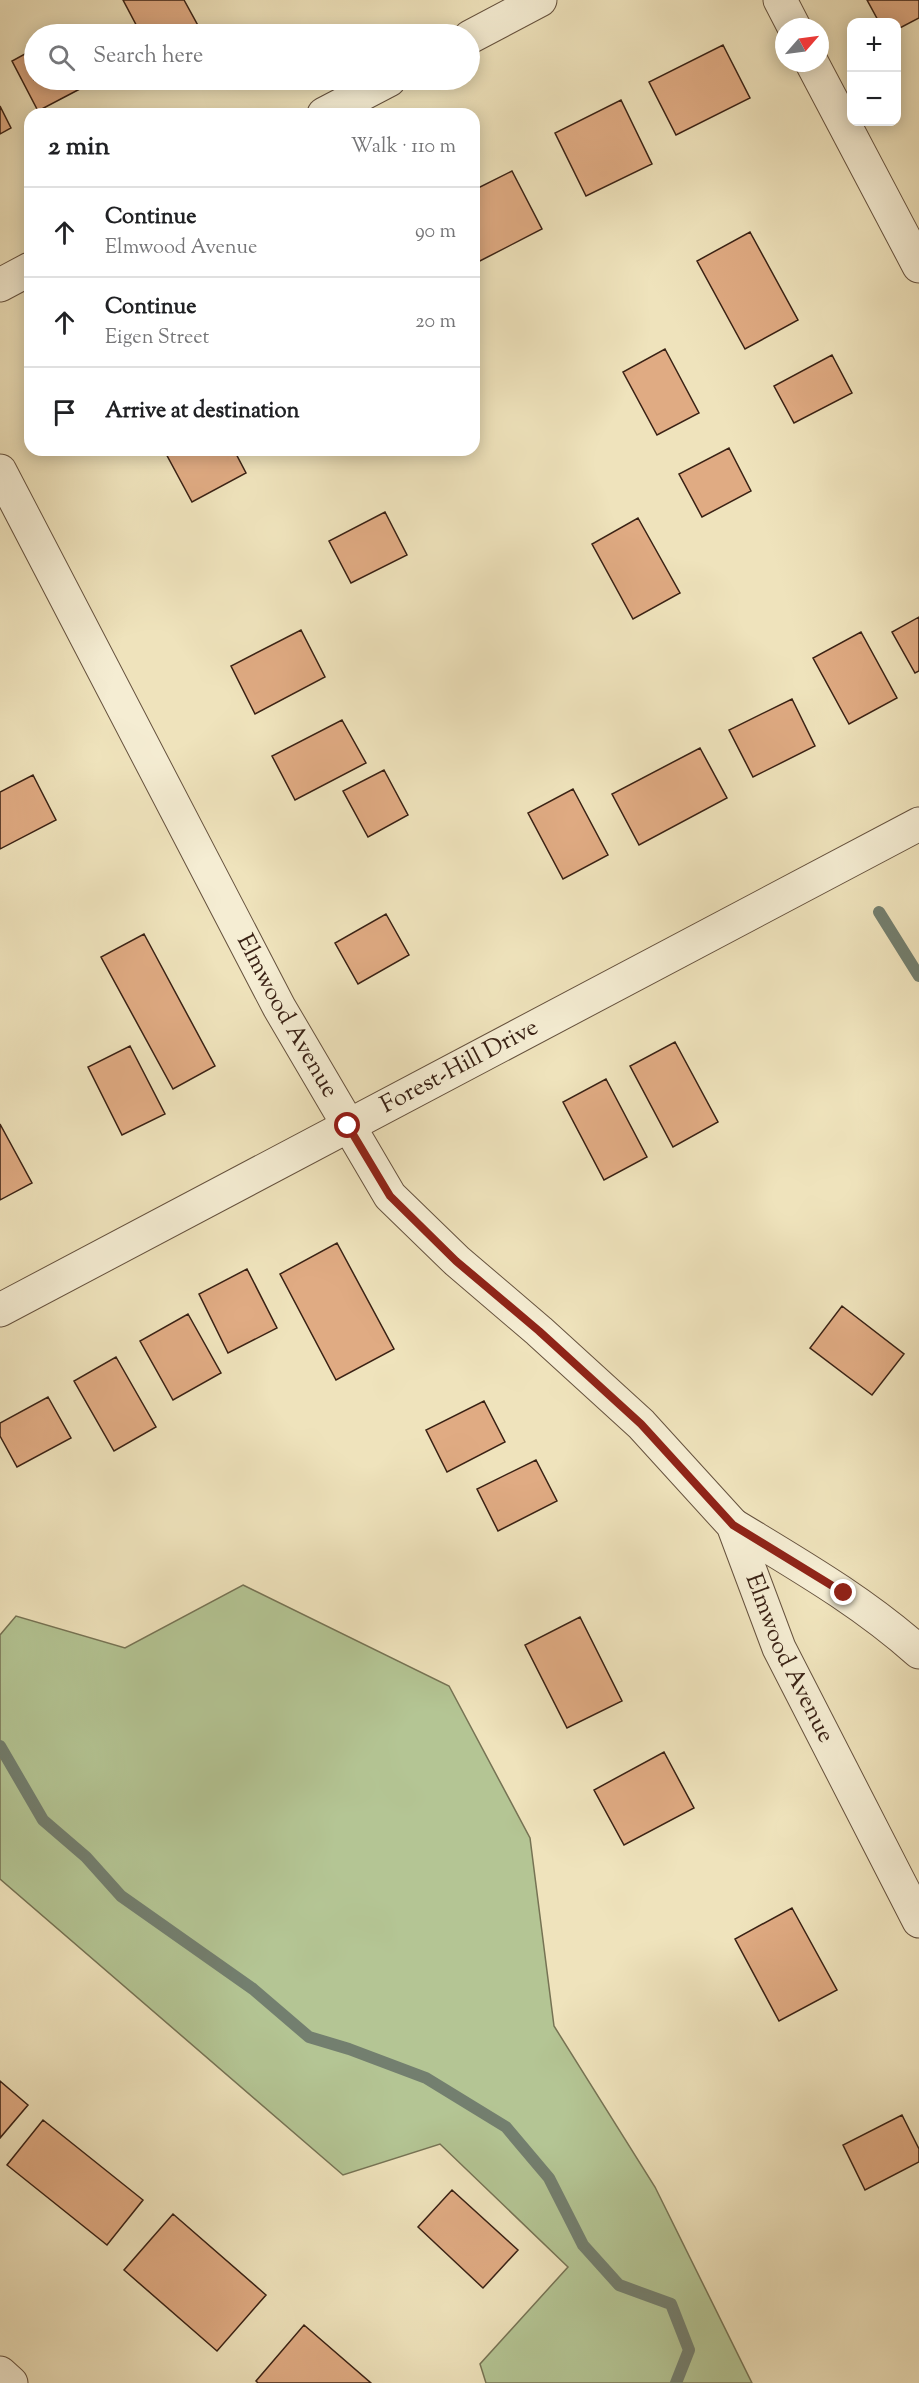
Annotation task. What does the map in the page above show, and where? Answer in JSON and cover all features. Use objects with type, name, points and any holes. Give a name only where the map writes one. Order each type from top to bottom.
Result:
[{"type":"street","points":[[480,32],[540,0]]},
{"type":"street","points":[[780,0],[789,18]]},
{"type":"street","points":[[817,72],[919,266]]},
{"type":"street","points":[[336,108],[371,90]]},
{"type":"street","points":[[0,285],[24,272]]},
{"type":"street","name":"Elmwood Avenue","points":[[0,471],[279,1007],[390,1196],[456,1261],[539,1331],[641,1424],[733,1525],[779,1648],[919,1921]]},
{"type":"street","name":"Forest-Hill Drive","points":[[0,1310],[919,824]]},
{"type":"street","points":[[733,1525],[844,1593],[894,1629],[919,1652]]},
{"type":"street","points":[[0,2373],[11,2383]]},
{"type":"green space","points":[[243,1585],[449,1686],[530,1838],[554,2026],[655,2187],[752,2383],[486,2383],[480,2364],[568,2267],[440,2144],[343,2175],[0,1879],[0,1635],[16,1616],[125,1648]]},
{"type":"building","points":[[123,0],[184,0],[197,24],[136,24]]},
{"type":"building","points":[[867,0],[919,0],[919,18],[901,27],[901,18],[877,18]]},
{"type":"building","points":[[723,45],[750,98],[676,135],[649,82]]},
{"type":"building","points":[[24,54],[24,84],[12,61]]},
{"type":"building","points":[[27,90],[78,90],[44,108],[36,108]]},
{"type":"building","points":[[621,100],[652,164],[586,196],[555,133]]},
{"type":"building","points":[[0,106],[11,128],[0,134]]},
{"type":"building","points":[[512,171],[542,229],[480,261],[480,187]]},
{"type":"building","points":[[750,232],[798,320],[745,349],[697,261]]},
{"type":"building","points":[[665,349],[699,413],[657,435],[623,372]]},
{"type":"building","points":[[832,355],[852,393],[794,423],[774,386]]},
{"type":"building","points":[[729,448],[751,491],[702,517],[679,474]]},
{"type":"building","points":[[167,456],[237,456],[246,473],[192,502]]},
{"type":"building","points":[[385,512],[407,555],[351,583],[329,541]]},
{"type":"building","points":[[638,518],[680,593],[633,619],[592,544]]},
{"type":"building","points":[[919,617],[919,671],[915,673],[892,632]]},
{"type":"building","points":[[301,630],[325,677],[255,714],[231,666]]},
{"type":"building","points":[[861,632],[897,698],[849,724],[813,658]]},
{"type":"building","points":[[792,699],[815,746],[753,777],[729,730]]},
{"type":"building","points":[[342,720],[366,763],[295,800],[272,756]]},
{"type":"building","points":[[700,748],[727,798],[639,845],[612,794]]},
{"type":"building","points":[[384,770],[408,815],[368,837],[343,791]]},
{"type":"building","points":[[33,775],[56,820],[0,849],[0,792]]},
{"type":"building","points":[[573,789],[608,855],[563,879],[528,813]]},
{"type":"building","points":[[386,914],[409,955],[358,984],[335,943]]},
{"type":"building","points":[[144,934],[215,1066],[173,1089],[101,957]]},
{"type":"building","points":[[675,1042],[718,1122],[673,1147],[630,1066]]},
{"type":"building","points":[[130,1046],[165,1114],[122,1135],[88,1067]]},
{"type":"building","points":[[606,1079],[647,1157],[604,1180],[563,1102]]},
{"type":"building","points":[[0,1124],[32,1183],[0,1200]]},
{"type":"building","points":[[337,1243],[394,1349],[336,1380],[280,1274]]},
{"type":"building","points":[[247,1269],[277,1328],[228,1353],[199,1294]]},
{"type":"building","points":[[842,1306],[904,1354],[872,1395],[810,1348]]},
{"type":"building","points":[[188,1314],[221,1373],[173,1400],[140,1341]]},
{"type":"building","points":[[116,1357],[156,1427],[114,1451],[74,1381]]},
{"type":"building","points":[[48,1397],[71,1438],[17,1467],[0,1436],[0,1423]]},
{"type":"building","points":[[484,1401],[505,1442],[447,1472],[426,1430]]},
{"type":"building","points":[[536,1460],[557,1501],[498,1531],[477,1489]]},
{"type":"building","points":[[580,1617],[622,1701],[567,1728],[525,1645]]},
{"type":"building","points":[[664,1752],[694,1808],[624,1845],[594,1790]]},
{"type":"building","points":[[792,1908],[837,1990],[779,2021],[735,1939]]},
{"type":"building","points":[[0,2081],[28,2105],[0,2138]]},
{"type":"building","points":[[902,2115],[919,2149],[919,2162],[865,2190],[843,2145]]},
{"type":"building","points":[[43,2120],[143,2200],[107,2245],[7,2165]]},
{"type":"building","points":[[452,2190],[518,2250],[483,2288],[418,2227]]},
{"type":"building","points":[[173,2214],[266,2295],[217,2351],[124,2270]]},
{"type":"building","points":[[304,2325],[371,2383],[258,2383],[256,2381]]},
{"type":"waterway","points":[[879,912],[919,976]]},
{"type":"waterway","points":[[0,1746],[43,1820],[86,1857],[121,1896],[253,1989],[309,2037],[349,2049],[426,2078],[506,2127],[549,2178],[583,2245],[619,2285],[671,2304],[689,2350],[676,2383]]},
{"type":"route","points":[[348,1126],[390,1196],[456,1261],[539,1331],[641,1424],[733,1525],[844,1593]]}]
